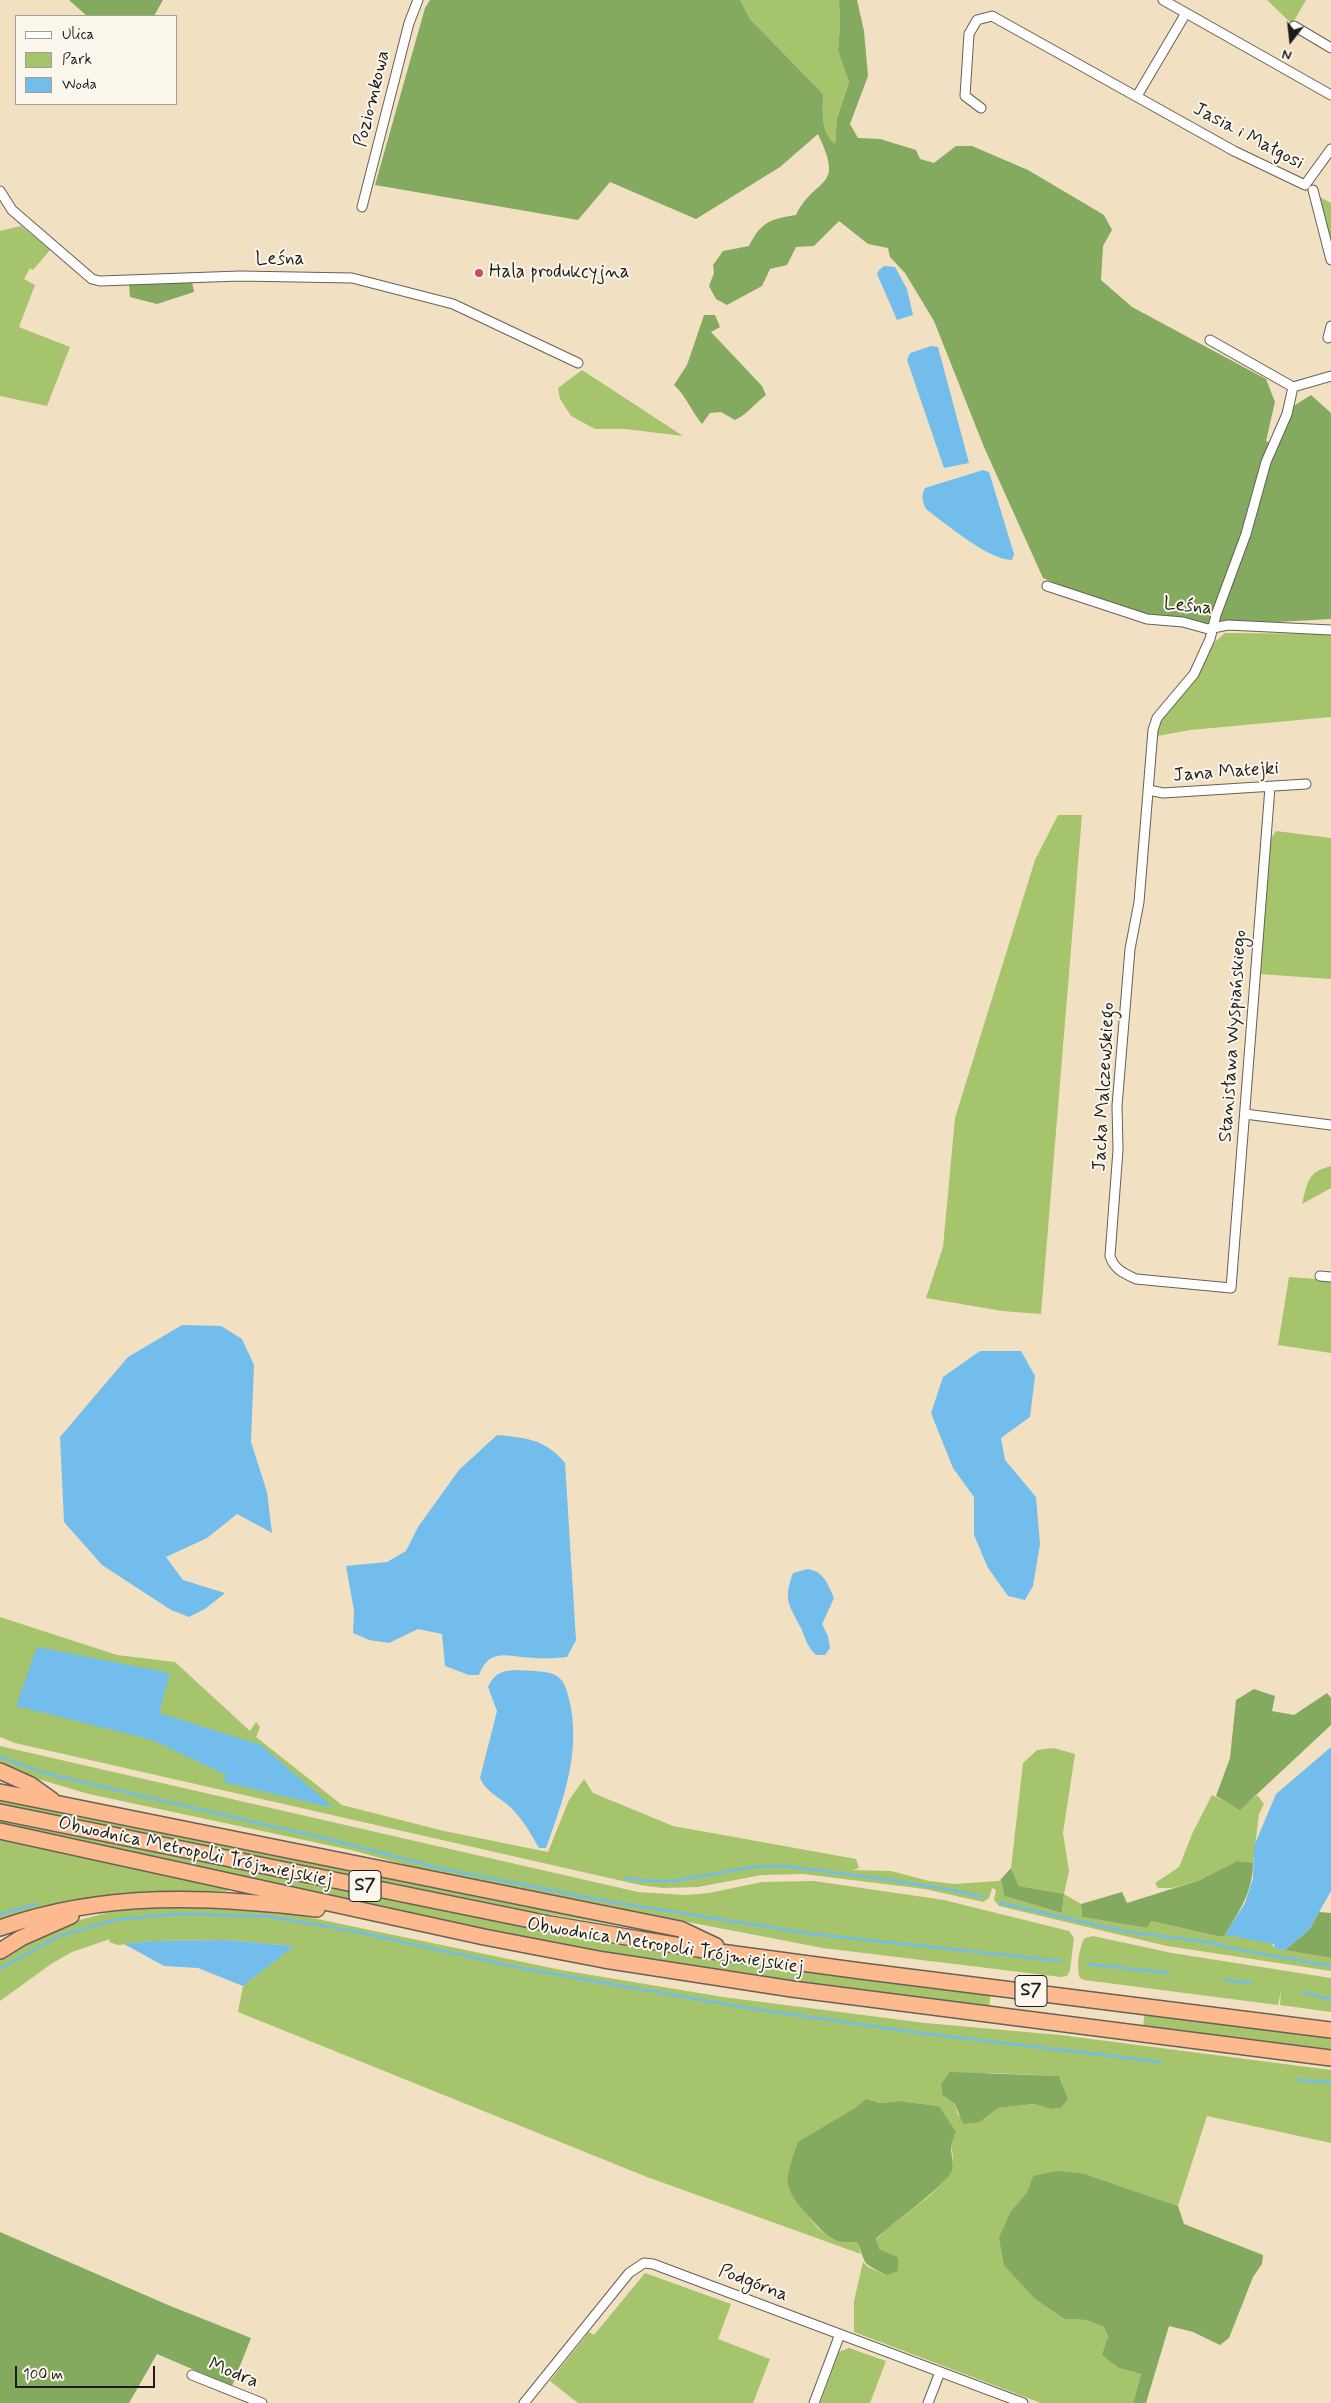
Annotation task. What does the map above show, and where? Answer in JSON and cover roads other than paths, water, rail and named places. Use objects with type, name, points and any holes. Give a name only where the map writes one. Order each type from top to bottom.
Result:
[{"type":"highway","points":[[0,1771],[31,1785],[55,1802]]},
{"type":"highway","points":[[0,1792],[680,1929],[731,1954]]},
{"type":"highway","name":"Obwodnica Metropolii Trójmiejskiej","points":[[0,1812],[550,1924],[731,1954],[1331,2030]]},
{"type":"highway","name":"Obwodnica Metropolii Trójmiejskiej","points":[[0,1831],[403,1919],[604,1960],[696,1975],[1331,2058]]},
{"type":"highway","points":[[0,1928],[48,1913],[108,1904],[191,1898],[403,1919]]},
{"type":"highway","points":[[0,1951],[50,1923],[108,1904]]},
{"type":"street","name":"Poziomkowa","points":[[362,208],[418,0]]},
{"type":"street","points":[[1163,0],[1331,95]]},
{"type":"street","points":[[1138,96],[1186,13]]},
{"type":"street","name":"Jasia i Małgosi","points":[[980,108],[966,96],[969,34],[977,20],[992,16],[1234,151],[1304,185],[1331,149]]},
{"type":"street","points":[[1294,26],[1331,48]]},
{"type":"street","points":[[1313,190],[1331,260]]},
{"type":"street","name":"Leśna","points":[[0,192],[12,210],[92,279],[240,276],[340,276],[352,278],[453,304],[578,363]]},
{"type":"street","points":[[1328,338],[1331,326]]},
{"type":"street","points":[[1210,340],[1293,387],[1331,376]]},
{"type":"street","name":"Jacka Malczewskiego","points":[[1231,1288],[1136,1278],[1122,1272],[1113,1265],[1110,1256],[1118,1150],[1117,1106],[1130,948],[1140,902],[1153,730],[1157,718],[1194,674],[1213,628],[1246,534],[1266,462],[1287,414],[1293,387]]},
{"type":"street","name":"Leśna","points":[[1047,586],[1147,619],[1183,622],[1213,628],[1228,625],[1331,630]]},
{"type":"street","name":"Jana Matejki","points":[[1149,790],[1163,793],[1306,784]]},
{"type":"street","name":"Stanisława Wyspiańskiego","points":[[1231,1288],[1270,787]]},
{"type":"street","points":[[1245,1114],[1331,1125]]},
{"type":"street","points":[[1320,1276],[1331,1277]]},
{"type":"street","name":"Podgórna","points":[[524,2403],[629,2273],[644,2263],[653,2264],[1023,2403]]},
{"type":"street","points":[[814,2403],[840,2334]]},
{"type":"street","points":[[928,2403],[940,2372]]},
{"type":"street","name":"Modra","points":[[192,2375],[262,2403]]},
{"type":"water","points":[[884,266],[895,267],[907,289],[913,315],[897,320],[877,274]]},
{"type":"water","points":[[931,346],[938,347],[969,463],[944,468],[907,360],[910,353]]},
{"type":"water","points":[[983,470],[989,472],[1014,554],[1012,560],[991,554],[979,548],[926,509],[924,503],[925,488]]},
{"type":"water","points":[[182,1325],[221,1326],[242,1339],[254,1365],[251,1442],[267,1492],[272,1533],[237,1514],[207,1538],[166,1557],[183,1580],[225,1593],[205,1609],[189,1617],[171,1610],[102,1565],[64,1522],[60,1437],[128,1357]]},
{"type":"water","points":[[980,1351],[1021,1351],[1035,1376],[1030,1417],[1001,1438],[1005,1460],[1036,1497],[1040,1544],[1033,1586],[1025,1600],[1008,1596],[988,1568],[974,1535],[974,1497],[953,1468],[931,1413],[943,1377]]},
{"type":"water","points":[[497,1435],[517,1437],[543,1444],[565,1463],[576,1640],[567,1657],[527,1658],[510,1655],[496,1656],[489,1660],[479,1675],[469,1675],[445,1666],[442,1634],[418,1629],[389,1643],[369,1640],[353,1633],[354,1611],[346,1566],[387,1562],[406,1551],[418,1527],[459,1470]]},
{"type":"water","points":[[808,1569],[822,1576],[834,1598],[822,1624],[828,1636],[830,1648],[825,1655],[816,1655],[811,1649],[789,1602],[788,1590],[793,1573]]},
{"type":"water","points":[[37,1647],[170,1673],[159,1713],[261,1745],[334,1808],[223,1782],[226,1775],[152,1740],[16,1706]]},
{"type":"water","points":[[516,1670],[543,1672],[557,1676],[565,1686],[569,1699],[573,1737],[572,1756],[559,1812],[546,1848],[539,1848],[518,1815],[489,1790],[480,1778],[497,1711],[488,1687],[499,1674]]},
{"type":"water","points":[[1331,1747],[1331,1891],[1309,1930],[1285,1950],[1275,1948],[1274,1944],[1225,1935],[1245,1903],[1253,1878],[1254,1846],[1276,1794]]},
{"type":"water","points":[[225,1940],[294,1946],[243,1986],[198,1968],[164,1966],[124,1944],[153,1941]]},
{"type":"waterway","points":[[0,1757],[48,1774],[336,1841],[439,1868],[606,1901],[812,1934],[1061,1961]]},
{"type":"waterway","points":[[625,1878],[649,1881],[674,1881],[752,1867],[784,1866],[883,1879],[983,1897]]},
{"type":"waterway","points":[[1001,1903],[1122,1931],[1207,1942],[1240,1950],[1331,1966]]},
{"type":"waterway","points":[[0,1914],[36,1904]]},
{"type":"waterway","points":[[0,1969],[59,1936],[114,1920],[174,1914],[266,1916],[353,1931],[525,1969],[748,2008],[920,2033],[1161,2062]]},
{"type":"waterway","points":[[1088,1964],[1168,1973]]},
{"type":"waterway","points":[[1225,1980],[1251,1983]]},
{"type":"waterway","points":[[1302,1992],[1331,1999]]},
{"type":"waterway","points":[[1298,2080],[1331,2082]]},
{"type":"place","name":"Hala produkcyjna","points":[[479,273]]}]
